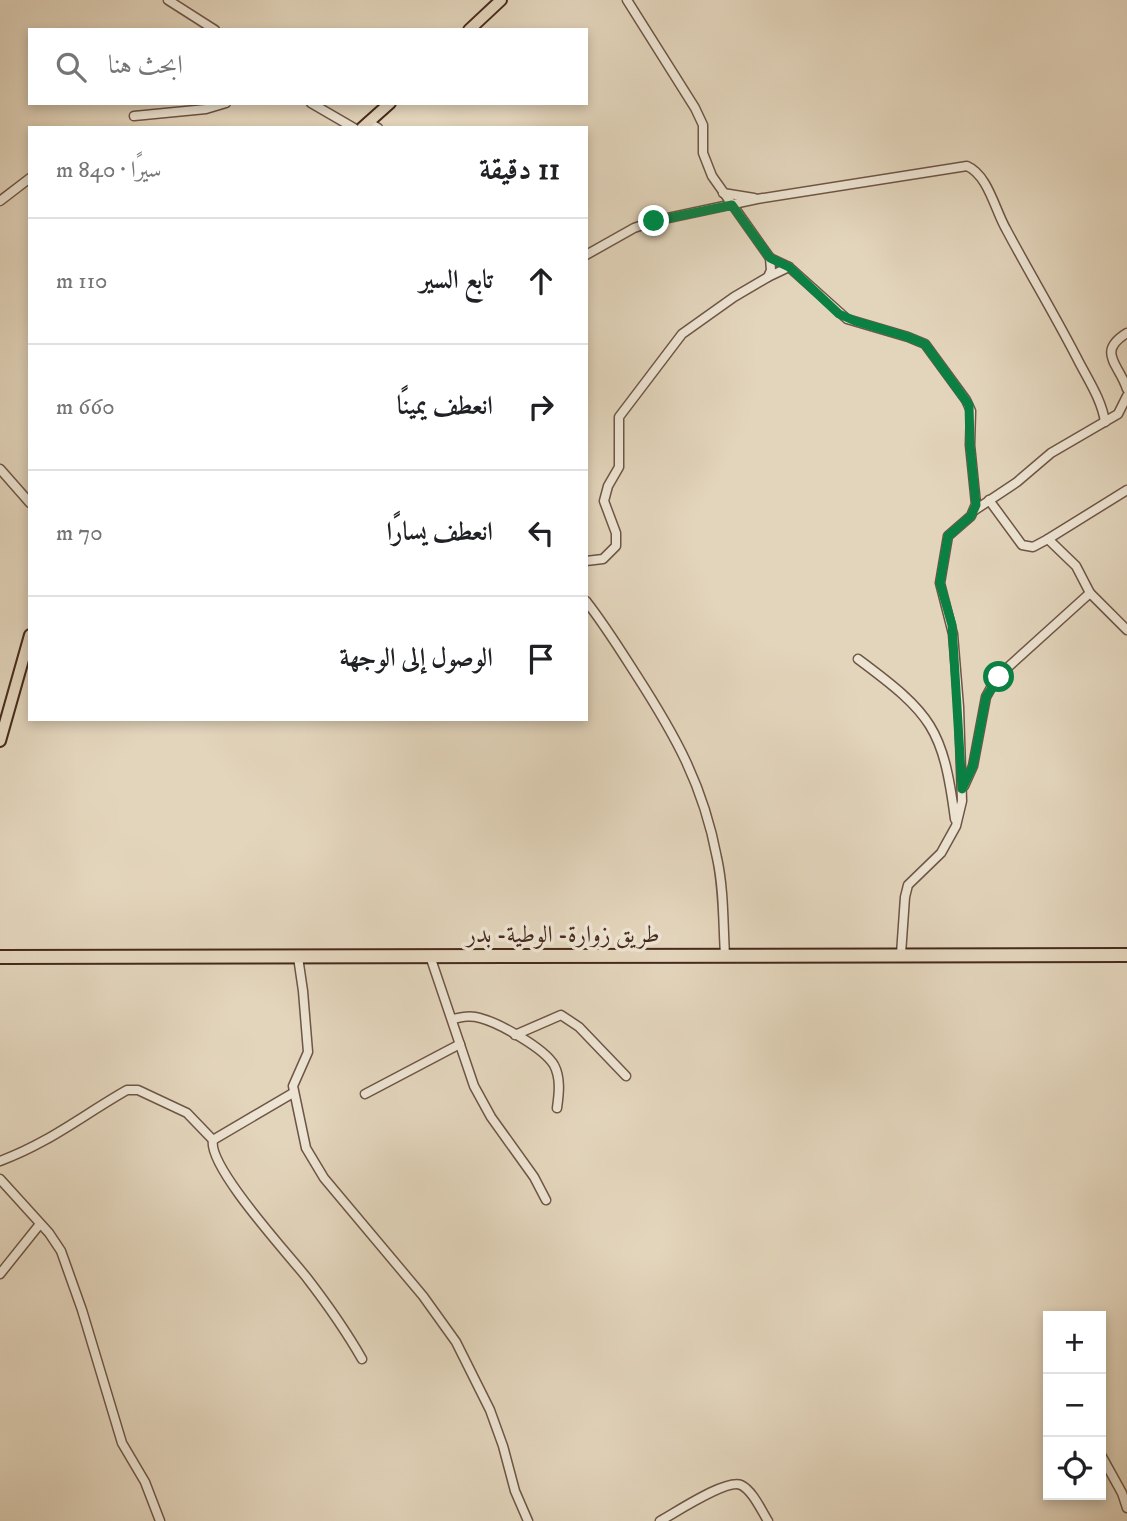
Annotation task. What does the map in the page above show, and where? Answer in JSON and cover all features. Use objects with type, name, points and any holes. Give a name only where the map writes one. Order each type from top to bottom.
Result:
[{"type":"highway","name":"طريق زوارة- الوطية- بدر","points":[[0,957],[1127,955]]},
{"type":"main road","points":[[471,28],[501,0]]},
{"type":"main road","points":[[369,126],[388,105]]},
{"type":"main road","points":[[0,741],[28,642]]},
{"type":"street","points":[[169,0],[212,28]]},
{"type":"street","points":[[627,0],[700,118],[703,125],[705,160],[712,176],[770,258],[789,267],[839,314],[920,341],[931,351],[966,400],[971,411],[970,445],[975,510]]},
{"type":"street","points":[[134,116],[206,109],[219,105]]},
{"type":"street","points":[[314,105],[351,126]]},
{"type":"street","points":[[588,255],[647,223],[757,199],[958,167],[972,168],[984,183],[1006,230],[1055,315],[1093,388],[1105,422]]},
{"type":"street","points":[[0,201],[28,180]]},
{"type":"street","points":[[723,193],[757,199]]},
{"type":"street","points":[[768,277],[771,270],[770,258]]},
{"type":"street","points":[[588,561],[603,559],[616,546],[616,533],[604,501],[608,486],[619,467],[619,417],[682,334],[734,297],[789,267]]},
{"type":"street","points":[[1127,333],[1111,347],[1112,356],[1127,389]]},
{"type":"street","points":[[901,954],[908,886],[941,853],[956,826],[962,789],[952,625],[940,583],[948,536],[975,510],[1017,482],[1051,453],[1122,410],[1127,396]]},
{"type":"street","points":[[0,469],[28,501]]},
{"type":"street","points":[[989,500],[1021,545],[1033,547],[1127,489]]},
{"type":"street","points":[[1048,539],[1076,566],[1090,593],[1127,630]]},
{"type":"street","points":[[962,789],[973,766],[986,697],[992,686],[1006,669],[1090,593]]},
{"type":"street","points":[[588,604],[670,728],[700,791],[718,861],[725,955]]},
{"type":"street","points":[[858,659],[901,692],[931,724],[945,759],[956,826]]},
{"type":"street","points":[[430,956],[474,1086],[534,1177],[546,1200]]},
{"type":"street","points":[[298,957],[308,1052],[293,1080],[293,1093],[304,1139],[316,1166],[424,1296],[447,1328],[466,1361],[499,1432],[515,1491],[528,1521]]},
{"type":"street","points":[[515,1035],[561,1016],[579,1027],[626,1076]]},
{"type":"street","points":[[453,1018],[479,1017],[537,1048],[553,1063],[559,1082],[557,1108]]},
{"type":"street","points":[[365,1094],[460,1044]]},
{"type":"street","points":[[0,1161],[62,1133],[127,1090],[138,1090],[187,1112],[214,1140]]},
{"type":"street","points":[[293,1093],[214,1140],[212,1144],[217,1158],[238,1192],[324,1301],[362,1359]]},
{"type":"street","points":[[0,1179],[61,1251],[86,1322],[122,1443],[145,1482],[160,1521]]},
{"type":"street","points":[[0,1274],[40,1224]]},
{"type":"street","points":[[1106,1464],[1127,1508]]},
{"type":"street","points":[[660,1521],[723,1486],[736,1484],[745,1488],[768,1521]]},
{"type":"route","points":[[654,221],[732,205],[770,258],[789,267],[839,314],[920,341],[931,351],[971,411],[970,445],[976,505],[971,516],[948,536],[940,583],[952,625],[962,789],[973,766],[986,697],[999,677]]}]
